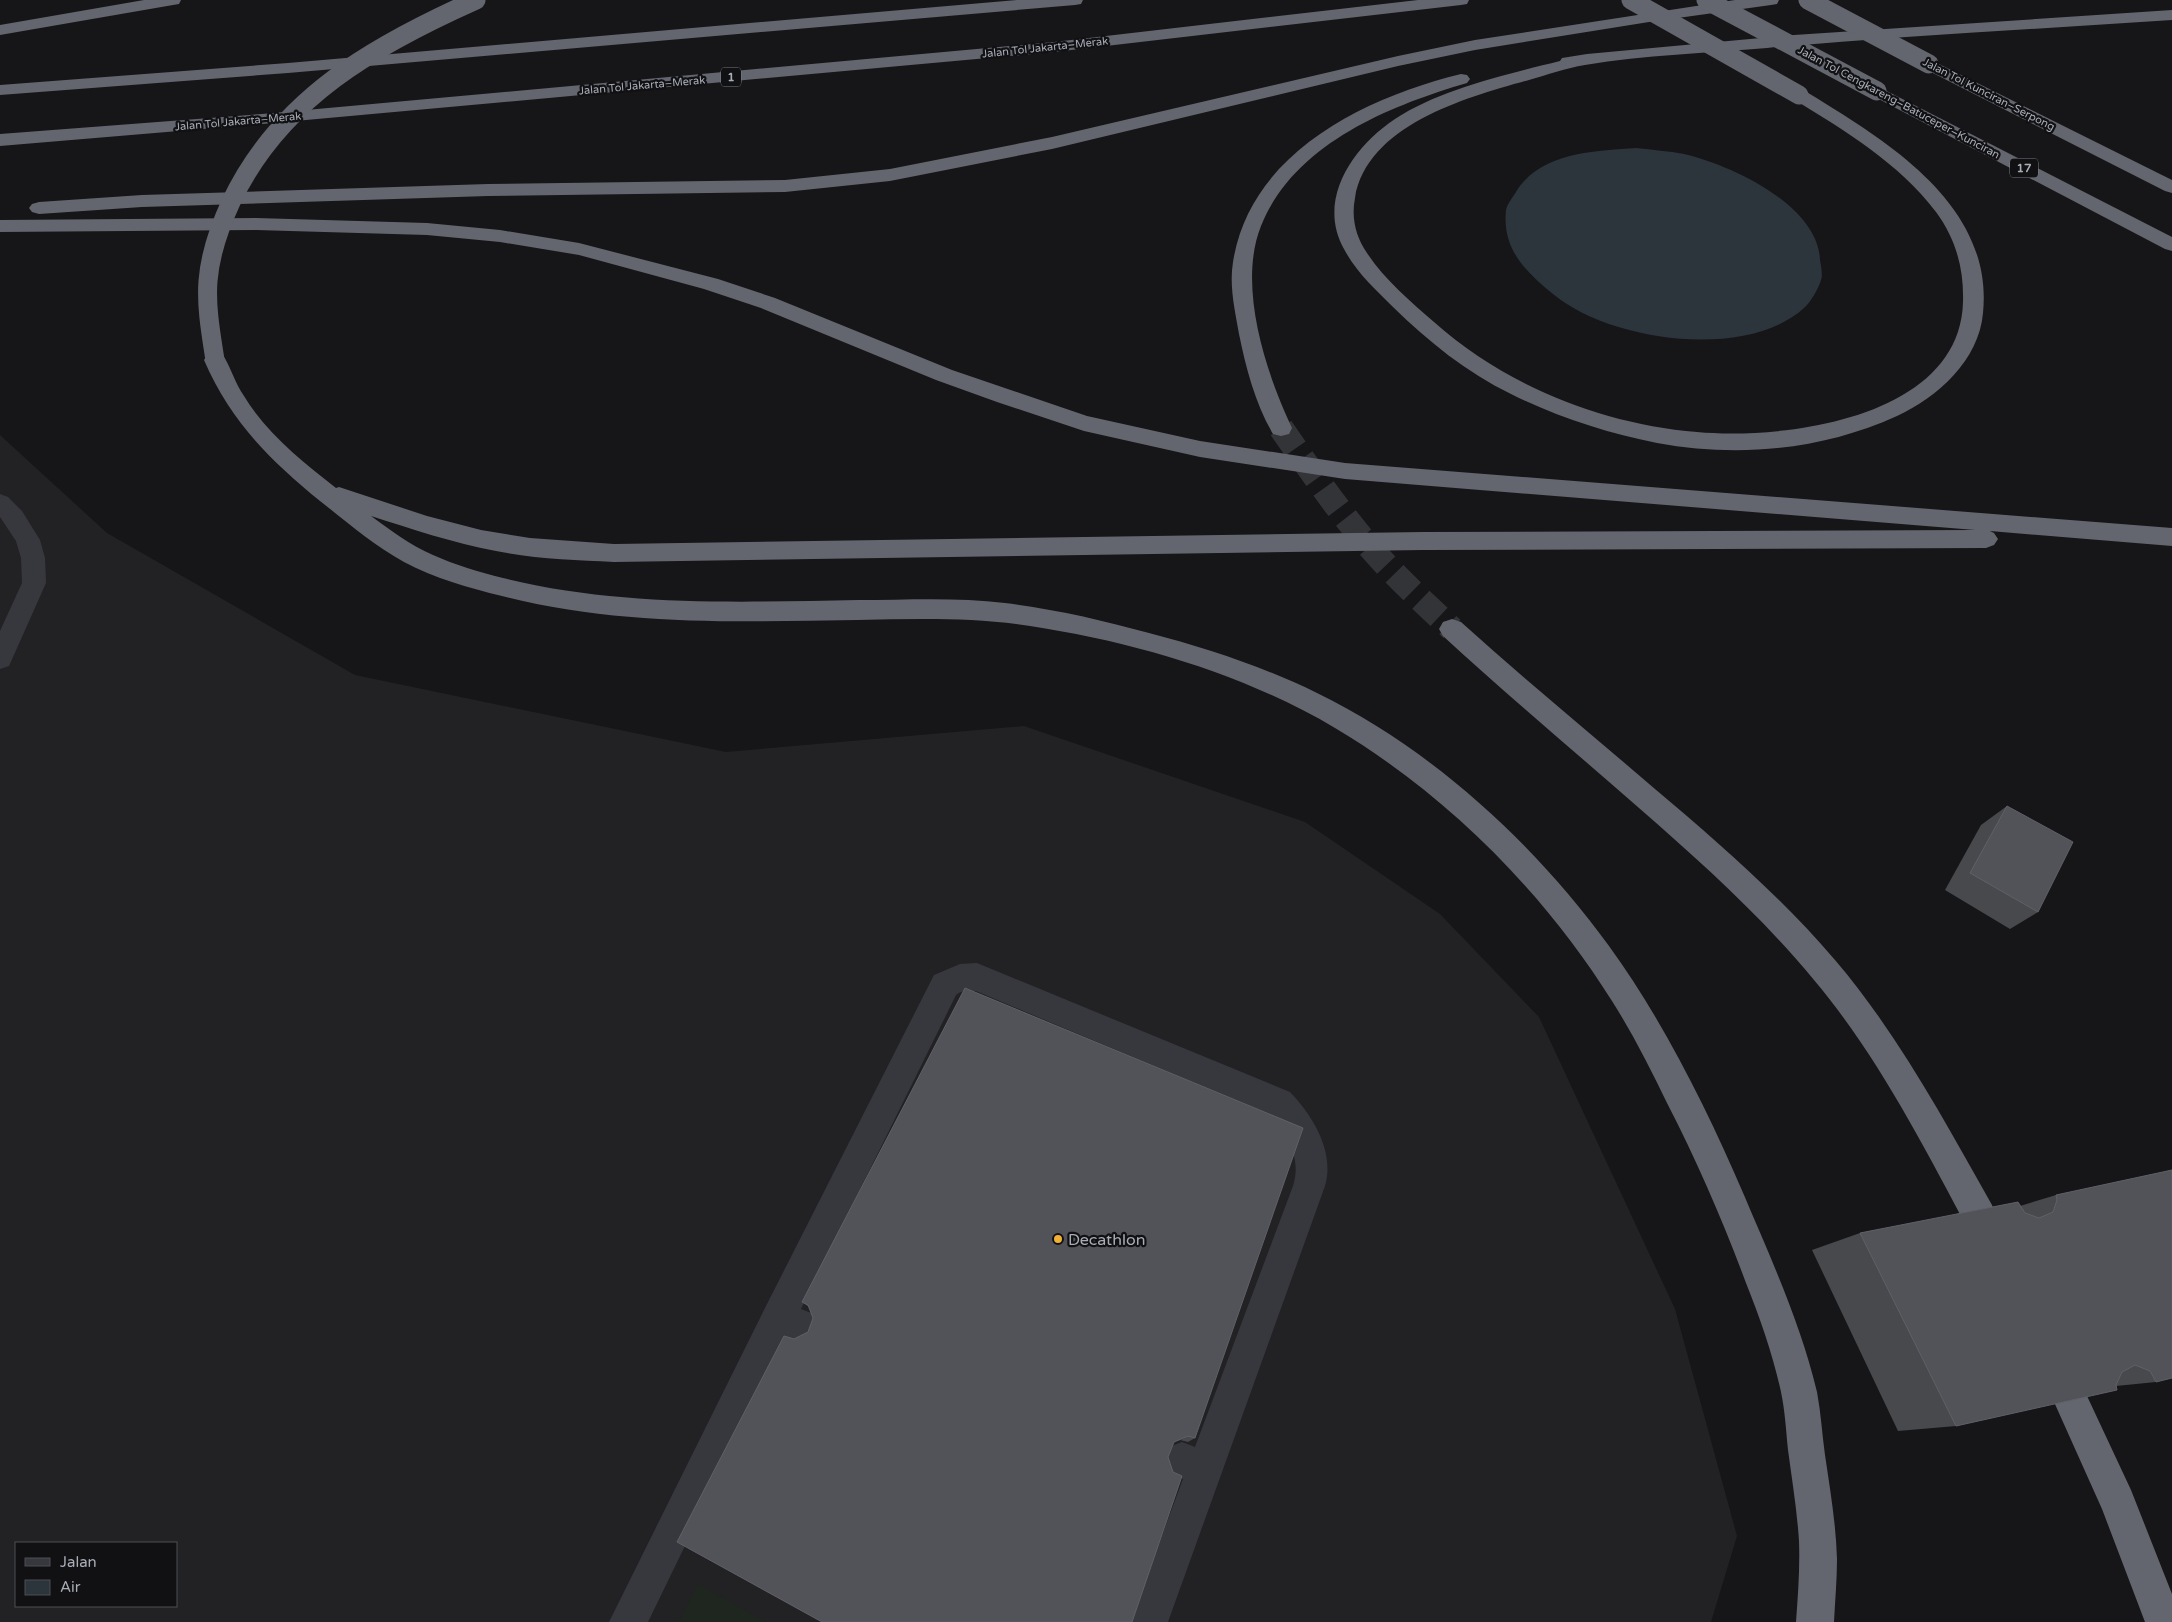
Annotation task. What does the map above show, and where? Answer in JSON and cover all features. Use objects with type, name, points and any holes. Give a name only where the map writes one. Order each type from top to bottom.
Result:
[{"type":"highway","points":[[0,18],[83,0]]},
{"type":"highway","points":[[0,30],[173,0]]},
{"type":"highway","points":[[476,0],[406,32],[348,67],[304,102],[286,120],[252,161],[236,185],[222,215],[208,271],[207,294],[215,360],[225,385],[242,412],[260,434],[291,466],[375,534],[432,565],[526,593],[576,603],[633,609],[713,612],[980,610],[1045,619],[1119,634],[1207,660],[1260,679],[1368,734],[1420,770],[1460,804],[1502,844],[1545,889],[1578,930],[1619,986],[1656,1048],[1693,1119],[1739,1222],[1770,1300],[1799,1393],[1818,1552],[1815,1622]]},
{"type":"highway","points":[[0,90],[308,66],[1075,0]]},
{"type":"highway","name":"Jalan Tol Jakarta–Merak","points":[[0,140],[262,120],[1054,47],[1461,0]]},
{"type":"highway","points":[[1587,59],[1456,96],[1399,124],[1375,144],[1348,181],[1342,203],[1343,223],[1351,244],[1364,265],[1441,340],[1500,380],[1535,397],[1580,415],[1628,429],[1709,441],[1756,442],[1803,437],[1851,427],[1883,414],[1930,387],[1948,369],[1966,341],[1973,318],[1976,294],[1974,272],[1968,252],[1941,205],[1924,184],[1885,150],[1800,95],[1631,0]]},
{"type":"highway","name":"Jalan Tol Cengkareng–Batuceper–Kunciran","points":[[1706,0],[1877,92],[2172,245]]},
{"type":"highway","points":[[0,211],[142,201],[389,193],[750,187],[794,185],[890,175],[1052,143],[1398,61],[1475,45],[1649,17],[1771,0]]},
{"type":"highway","name":"Jalan Tol Kunciran–Serpong","points":[[1808,0],[1929,64],[2172,187]]},
{"type":"highway","points":[[1840,0],[1910,38],[1980,90]]},
{"type":"highway","points":[[1281,428],[1258,377],[1245,313],[1243,261],[1254,221],[1270,192],[1282,176],[1317,144],[1378,108],[1450,82],[1502,70],[1587,59],[1673,50],[2172,15]]},
{"type":"highway","points":[[0,226],[256,224],[399,227],[500,236],[579,249],[711,284],[768,303],[944,375],[1012,399],[1084,423],[1200,449],[1345,471],[2172,538]]},
{"type":"highway","points":[[325,492],[411,520],[483,540],[552,549],[614,553],[1433,540],[2172,538]]},
{"type":"highway","points":[[1452,629],[1707,851],[1764,904],[1802,944],[1873,1031],[1980,1217]]},
{"type":"highway","points":[[2068,1393],[2118,1503],[2164,1622]]},
{"type":"lane","points":[[0,503],[14,517],[28,540],[33,558],[34,584],[0,659]]},
{"type":"lane","points":[[628,1622],[945,985],[955,978],[977,976],[1279,1103],[1295,1118],[1304,1135],[1312,1169],[1303,1203],[1194,1465],[1149,1622]]},
{"type":"lane","points":[[778,1318],[812,1330]]},
{"type":"shaded area","points":[[0,435],[107,533],[355,675],[726,752],[1024,726],[1305,822],[1440,914],[1539,1017],[1675,1309],[1737,1536],[1711,1622],[0,1622]]},
{"type":"shaded area","points":[[698,1584],[766,1622],[679,1622]]},
{"type":"water","points":[[1636,148],[1684,154],[1725,167],[1769,190],[1788,205],[1805,222],[1816,240],[1820,260],[1821,280],[1806,306],[1779,325],[1748,335],[1714,339],[1678,338],[1642,333],[1608,323],[1577,310],[1553,294],[1533,277],[1517,258],[1508,236],[1506,224],[1508,205],[1526,179],[1554,161],[1570,156]]},
{"type":"building","points":[[2007,806],[2073,842],[2038,912],[1970,873]]},
{"type":"building","name":"Decathlon","points":[[965,988],[1303,1128],[1195,1438],[1188,1436],[1174,1442],[1168,1457],[1173,1472],[1182,1476],[1132,1622],[822,1622],[677,1542],[784,1336],[794,1339],[808,1332],[813,1318],[808,1305],[802,1302]]},
{"type":"building","points":[[2172,1170],[2172,1378],[2156,1382],[2150,1371],[2135,1365],[2122,1372],[2116,1385],[2117,1390],[1956,1426],[1860,1233],[2018,1202],[2025,1213],[2039,1218],[2053,1212],[2057,1200],[2056,1195]]},
{"type":"tunnel","points":[[1281,428],[1356,531],[1398,578],[1452,629]]},
{"type":"place","name":"Decathlon","points":[[1058,1239]]}]
